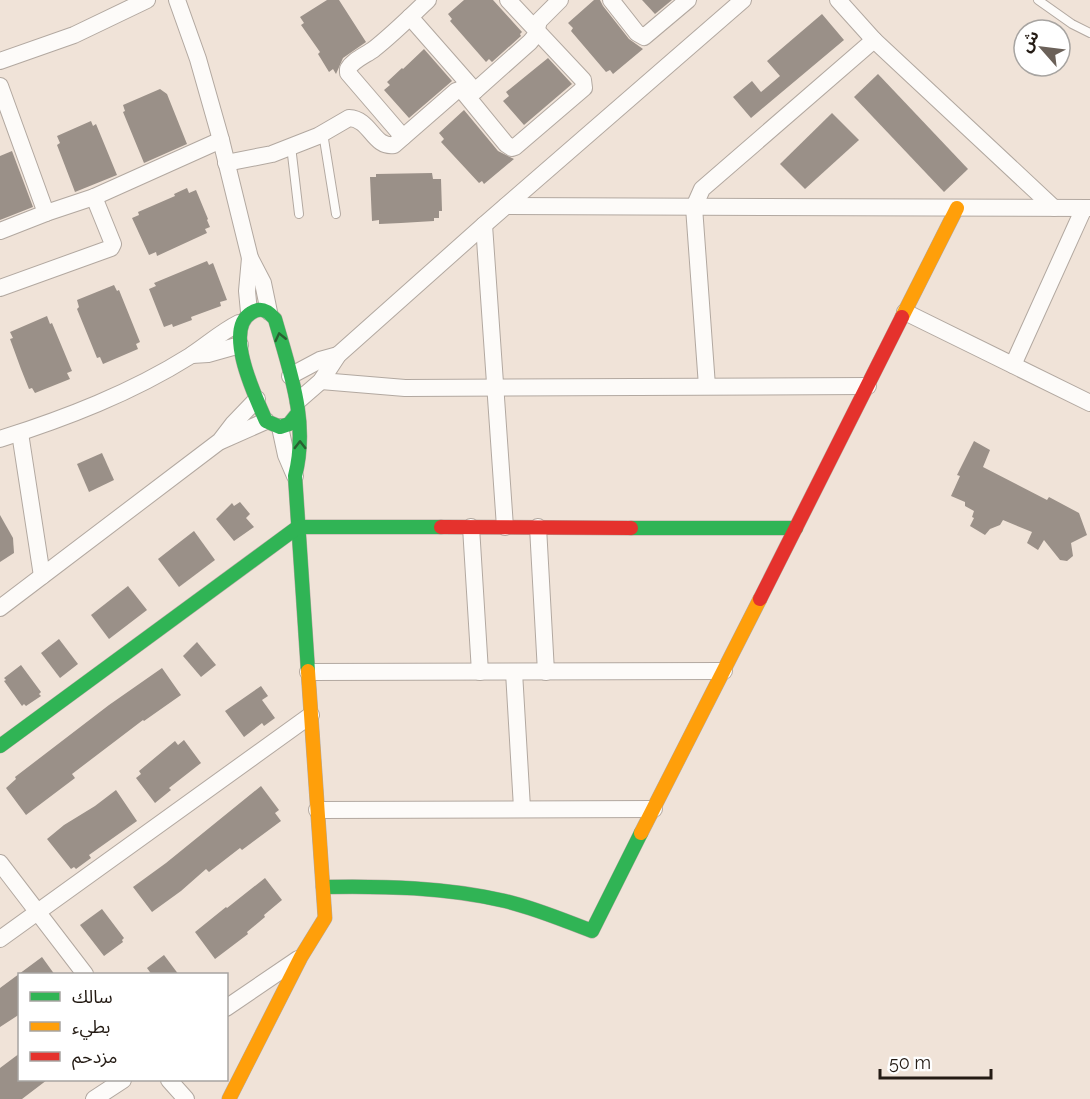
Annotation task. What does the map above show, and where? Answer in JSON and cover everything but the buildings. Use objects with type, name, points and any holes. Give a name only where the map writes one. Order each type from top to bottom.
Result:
[{"type":"street","points":[[0,61],[74,35],[147,0]]},
{"type":"street","points":[[177,0],[198,59],[250,258],[263,283],[269,312]]},
{"type":"street","points":[[403,137],[348,73],[348,69],[428,0]]},
{"type":"street","points":[[410,17],[468,90],[506,144],[512,148],[584,88],[583,80],[508,0]]},
{"type":"street","points":[[226,163],[272,154],[323,132],[344,120],[355,119],[365,124],[383,145],[394,145],[456,91],[468,90],[486,83],[530,42],[539,21],[560,0]]},
{"type":"street","points":[[611,0],[637,33],[644,37],[688,0]]},
{"type":"street","points":[[220,441],[273,424],[289,424],[298,407],[321,381],[338,355],[743,0]]},
{"type":"street","points":[[838,0],[874,40],[1054,208]]},
{"type":"street","points":[[706,386],[694,207],[702,189],[874,40]]},
{"type":"street","points":[[0,86],[46,213]]},
{"type":"street","points":[[0,231],[94,198],[221,140]]},
{"type":"street","points":[[0,288],[111,248],[113,244],[94,198]]},
{"type":"street","points":[[506,206],[1087,208],[1013,365]]},
{"type":"street","points":[[323,887],[393,885],[470,894],[507,901],[592,932],[957,208]]},
{"type":"street","points":[[484,225],[505,527]]},
{"type":"street","points":[[250,258],[240,345],[257,399],[273,424],[295,476]]},
{"type":"street","points":[[0,439],[78,413],[114,397],[191,355],[244,317],[260,309],[269,312],[275,318],[298,407],[300,456],[295,476],[325,918],[301,957],[229,1099]]},
{"type":"street","points":[[905,312],[1090,403]]},
{"type":"street","points":[[191,355],[208,354],[240,345]]},
{"type":"street","points":[[290,376],[320,360],[338,355]]},
{"type":"street","points":[[321,381],[405,388],[868,386]]},
{"type":"street","points":[[0,608],[220,441],[257,399]]},
{"type":"street","points":[[20,433],[42,576]]},
{"type":"street","points":[[0,746],[298,527],[796,528]]},
{"type":"street","points":[[471,527],[480,672]]},
{"type":"street","points":[[538,527],[546,672]]},
{"type":"street","points":[[308,672],[724,672]]},
{"type":"street","points":[[514,672],[522,808]]},
{"type":"street","points":[[0,939],[311,715]]},
{"type":"street","points":[[318,810],[654,809]]},
{"type":"street","points":[[0,863],[83,973]]},
{"type":"street","points":[[228,1007],[301,957]]},
{"type":"street","points":[[94,1099],[121,1081]]},
{"type":"street","points":[[170,1081],[186,1099]]},
{"type":"lane","points":[[1038,0],[1072,24],[1090,33]]},
{"type":"lane","points":[[323,132],[336,214]]},
{"type":"lane","points":[[291,146],[299,214]]},
{"type":"traffic: fast","points":[[297,414],[289,424],[280,427],[266,421],[249,381],[244,365],[240,334],[243,322],[255,311],[264,310],[275,319],[292,377],[299,416],[299,456],[295,476],[308,671]]},
{"type":"traffic: fast","points":[[0,746],[298,527],[441,527]]},
{"type":"traffic: fast","points":[[631,528],[796,528]]},
{"type":"traffic: fast","points":[[323,887],[414,888],[482,896],[527,907],[592,931],[641,833]]},
{"type":"traffic: slow","points":[[902,317],[957,208]]},
{"type":"traffic: slow","points":[[641,833],[760,599]]},
{"type":"traffic: slow","points":[[229,1099],[301,957],[325,918],[308,671]]},
{"type":"traffic: jam","points":[[760,599],[902,317]]},
{"type":"traffic: jam","points":[[441,527],[631,528]]}]
